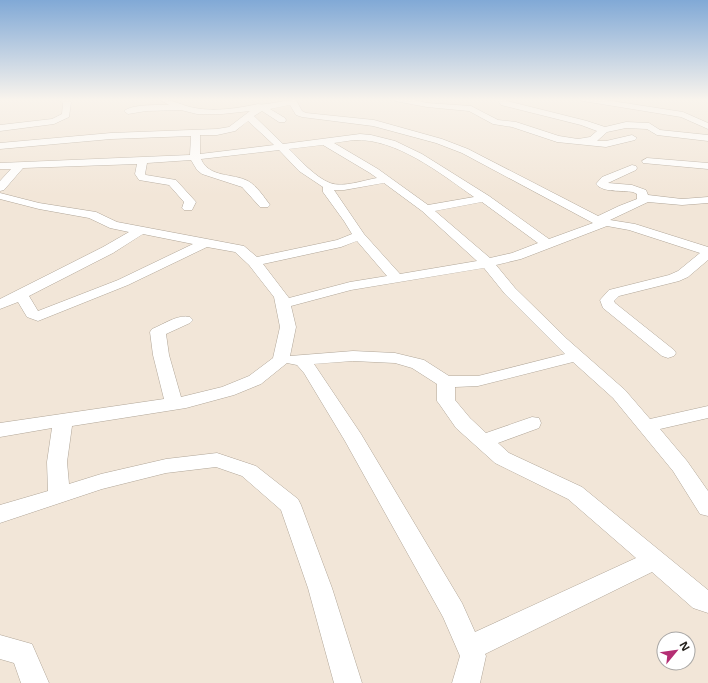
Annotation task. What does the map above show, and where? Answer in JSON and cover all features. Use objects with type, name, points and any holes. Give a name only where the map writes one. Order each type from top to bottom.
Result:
[{"type":"street","points":[[0,146],[118,136],[223,131]]},
{"type":"street","points":[[263,131],[303,169],[328,186],[344,187],[384,180]]},
{"type":"street","points":[[402,131],[438,141],[465,151],[602,222],[631,228],[708,252]]},
{"type":"street","points":[[534,131],[558,139],[577,142],[606,144],[632,138]]},
{"type":"street","points":[[577,142],[593,139],[603,131]]},
{"type":"street","points":[[655,131],[708,138]]},
{"type":"street","points":[[196,133],[192,146],[199,165],[211,174],[244,183],[264,205]]},
{"type":"street","points":[[0,166],[195,157],[281,148],[357,137],[370,137],[387,141],[409,150],[485,198],[548,245]]},
{"type":"street","points":[[325,142],[355,159],[426,209],[487,263],[510,291],[577,356],[620,394],[680,466],[708,508]]},
{"type":"street","points":[[143,160],[140,174],[143,178],[172,182],[176,184],[190,202],[188,208]]},
{"type":"street","points":[[647,161],[708,166]]},
{"type":"street","points":[[0,188],[20,165]]},
{"type":"street","points":[[632,168],[606,179],[600,184],[609,187],[636,189],[642,192],[644,198]]},
{"type":"street","points":[[328,186],[329,192],[350,220],[359,236],[396,278]]},
{"type":"street","points":[[426,209],[485,198]]},
{"type":"street","points":[[283,304],[350,286],[487,263],[516,256],[548,245],[602,222],[622,208],[643,201],[644,198]]},
{"type":"street","points":[[644,198],[682,202],[708,200]]},
{"type":"street","points":[[3,200],[92,215],[114,225],[239,249],[254,262],[281,297],[288,328],[291,360]]},
{"type":"street","points":[[0,304],[108,250],[141,230]]},
{"type":"street","points":[[254,262],[342,243],[359,236]]},
{"type":"street","points":[[21,294],[32,314],[38,316],[106,290],[159,267],[205,243]]},
{"type":"street","points":[[668,353],[608,304],[607,300],[614,293],[674,278],[683,274],[708,252]]},
{"type":"street","points":[[174,404],[161,355],[158,332],[185,320]]},
{"type":"street","points":[[0,430],[174,404],[228,391],[254,380],[291,360],[353,356],[394,358],[418,364],[446,382],[478,380],[577,356]]},
{"type":"street","points":[[291,360],[311,370],[358,445],[453,611],[473,656],[466,683]]},
{"type":"street","points":[[446,382],[446,401],[464,423],[502,458],[575,493],[702,600],[708,602]]},
{"type":"street","points":[[647,426],[708,412]]},
{"type":"street","points":[[59,496],[57,462],[63,421]]},
{"type":"street","points":[[483,441],[532,423]]},
{"type":"street","points":[[0,514],[101,482],[166,466],[216,460],[249,471],[290,505],[320,588],[348,683]]},
{"type":"street","points":[[470,648],[655,560]]},
{"type":"street","points":[[0,647],[23,653],[35,683]]}]
